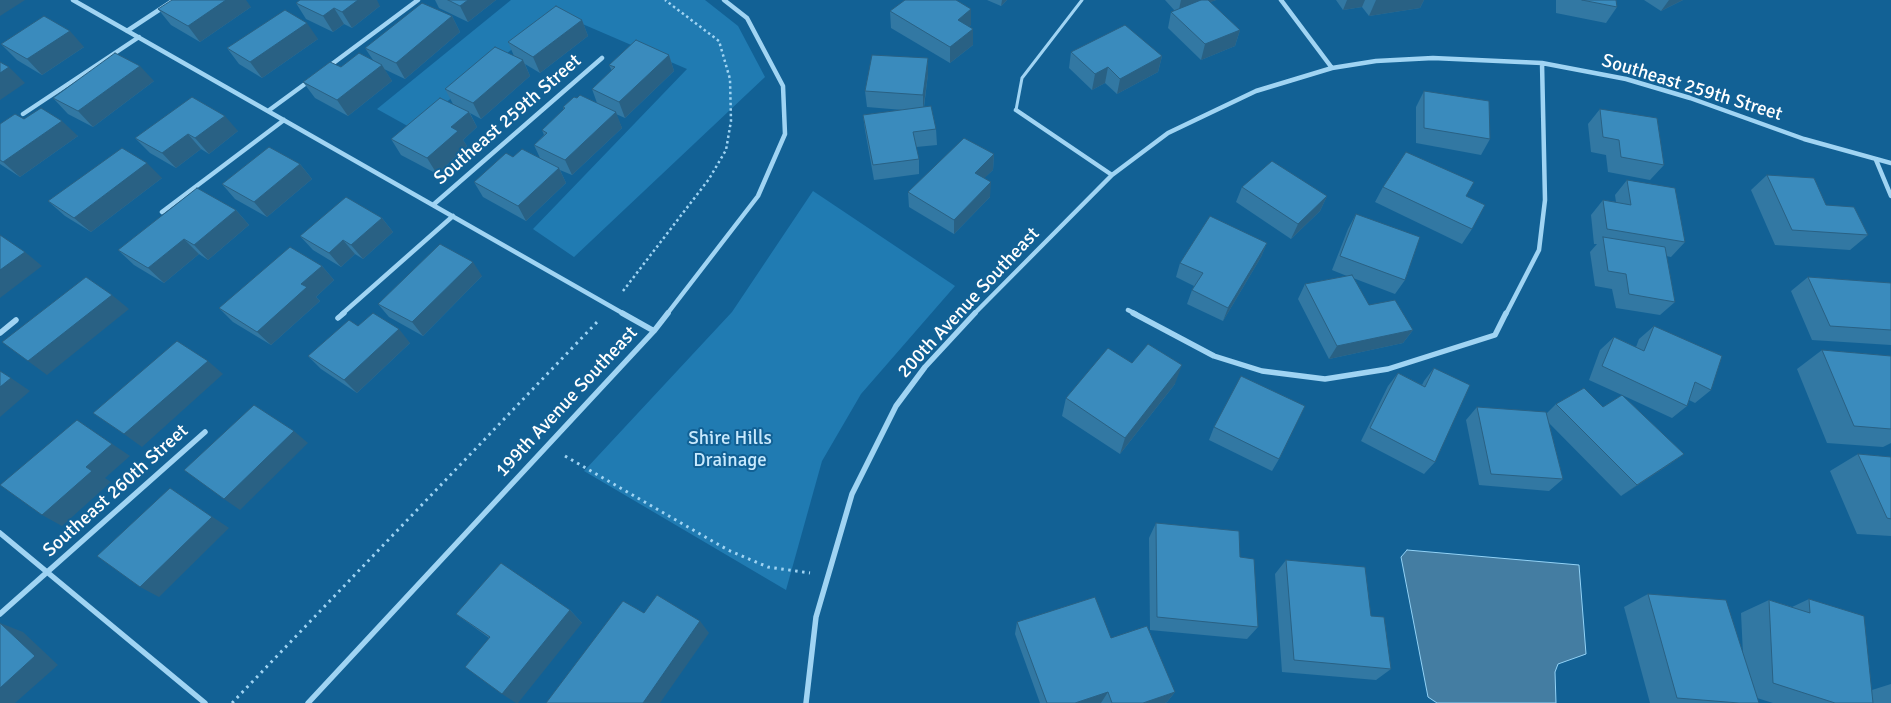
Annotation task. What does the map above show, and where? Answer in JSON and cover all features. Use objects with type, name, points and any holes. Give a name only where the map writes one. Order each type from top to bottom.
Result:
[{"type":"street","name":"Southeast 259th Street","points":[[73,0],[654,331]]},
{"type":"street","points":[[127,31],[174,0]]},
{"type":"street","points":[[323,70],[418,0]]},
{"type":"street","name":"199th Avenue Southeast","points":[[312,702],[654,331],[758,196],[785,134],[783,86],[747,18],[724,0]]},
{"type":"street","points":[[1281,0],[1332,68]]},
{"type":"street","points":[[23,114],[139,37]]},
{"type":"street","name":"Southeast 259th Street","points":[[434,205],[602,58]]},
{"type":"street","name":"Southeast 259th Street","points":[[1332,68],[1376,61],[1433,58],[1542,63],[1626,79],[1690,98],[1804,139],[1891,163]]},
{"type":"street","points":[[1128,310],[1214,356],[1262,371],[1325,379],[1388,368],[1495,335],[1539,250],[1545,200],[1542,63]]},
{"type":"street","name":"200th Avenue Southeast","points":[[806,703],[816,618],[852,494],[896,406],[925,367],[968,320],[1112,174],[1168,132],[1256,91],[1332,68]]},
{"type":"street","points":[[268,111],[316,76]]},
{"type":"street","points":[[1016,110],[1112,174]]},
{"type":"street","points":[[162,212],[284,120]]},
{"type":"street","points":[[1876,160],[1891,196]]},
{"type":"street","name":"Southeast 259th Street","points":[[338,318],[453,216]]},
{"type":"street","points":[[0,332],[16,320]]},
{"type":"street","name":"Southeast 260th Street","points":[[0,614],[206,432]]},
{"type":"street","name":"Southeast 260th Street","points":[[0,533],[205,703]]},
{"type":"lane","points":[[1016,110],[1022,78],[1082,0]]},
{"type":"path","points":[[232,703],[611,307],[709,179],[726,150],[731,121],[730,80],[718,41],[666,0]]},
{"type":"path","points":[[547,445],[728,550],[749,560],[768,567],[828,576]]},
{"type":"green space","points":[[511,0],[705,0],[738,26],[765,77],[574,257],[533,229],[687,69],[557,13],[413,129],[377,109]]},
{"type":"green space","name":"Shire Hills Drainage","points":[[813,191],[955,286],[861,394],[822,461],[786,590],[584,471],[732,312]]},
{"type":"shaded area","points":[[1407,550],[1579,565],[1586,654],[1558,664],[1555,672],[1556,703],[1437,703],[1428,697],[1401,557]]},
{"type":"building","points":[[172,0],[226,0],[188,26],[158,9]]},
{"type":"building","points":[[300,0],[358,0],[342,12],[334,8],[323,16],[296,3]]},
{"type":"building","points":[[448,0],[468,0],[460,6]]},
{"type":"building","points":[[905,0],[956,0],[971,9],[958,20],[973,29],[950,47],[890,11]]},
{"type":"building","points":[[1201,0],[1208,0],[1240,30],[1205,44],[1171,12]]},
{"type":"building","points":[[1582,0],[1616,0],[1617,7]]},
{"type":"building","points":[[422,3],[452,16],[396,63],[365,48]]},
{"type":"building","points":[[556,6],[582,20],[533,57],[508,42]]},
{"type":"building","points":[[285,10],[307,23],[250,62],[227,48]]},
{"type":"building","points":[[44,16],[70,31],[27,59],[1,44]]},
{"type":"building","points":[[1125,25],[1162,56],[1120,79],[1108,67],[1095,74],[1071,52]]},
{"type":"building","points":[[636,40],[669,55],[619,102],[592,89],[615,67],[609,65]]},
{"type":"building","points":[[495,47],[523,60],[473,103],[445,89]]},
{"type":"building","points":[[115,53],[140,66],[78,111],[53,98]]},
{"type":"building","points":[[359,53],[382,65],[337,100],[303,82],[330,62],[341,67]]},
{"type":"building","points":[[872,55],[928,58],[923,95],[865,91]]},
{"type":"building","points":[[0,62],[9,67],[0,73]]},
{"type":"building","points":[[1424,91],[1489,101],[1490,139],[1424,128]]},
{"type":"building","points":[[580,95],[616,112],[565,160],[534,145],[547,133],[542,130],[565,108],[563,107],[574,97],[577,98]]},
{"type":"building","points":[[192,97],[225,116],[195,138],[188,134],[162,153],[135,138]]},
{"type":"building","points":[[440,98],[469,112],[451,127],[458,131],[427,158],[391,139]]},
{"type":"building","points":[[931,106],[936,129],[913,132],[919,159],[873,165],[863,115]]},
{"type":"building","points":[[41,108],[62,121],[3,162],[0,160],[0,124],[15,114],[24,119]]},
{"type":"building","points":[[1600,109],[1657,118],[1664,165],[1621,157],[1619,140],[1603,137]]},
{"type":"building","points":[[964,138],[994,154],[975,173],[991,182],[954,220],[908,192]]},
{"type":"building","points":[[269,147],[300,164],[254,202],[222,184]]},
{"type":"building","points":[[122,148],[147,163],[74,218],[48,201]]},
{"type":"building","points":[[522,149],[559,168],[518,206],[474,182],[506,153],[513,157]]},
{"type":"building","points":[[1406,152],[1474,182],[1466,196],[1485,205],[1472,229],[1383,187]]},
{"type":"building","points":[[1272,161],[1327,196],[1298,224],[1242,187]]},
{"type":"building","points":[[1767,175],[1814,178],[1826,205],[1854,207],[1868,235],[1792,230]]},
{"type":"building","points":[[1627,180],[1675,188],[1685,242],[1607,229],[1603,200],[1631,205]]},
{"type":"building","points":[[197,188],[236,210],[194,245],[184,239],[148,268],[118,250]]},
{"type":"building","points":[[346,197],[382,218],[351,245],[343,240],[329,253],[300,236]]},
{"type":"building","points":[[1356,214],[1420,237],[1405,280],[1340,256]]},
{"type":"building","points":[[1210,216],[1267,243],[1228,308],[1192,290],[1203,273],[1180,263]]},
{"type":"building","points":[[0,235],[25,252],[0,270]]},
{"type":"building","points":[[1603,237],[1665,247],[1675,302],[1629,294],[1626,274],[1608,271]]},
{"type":"building","points":[[440,244],[473,262],[412,322],[378,304]]},
{"type":"building","points":[[290,247],[322,266],[301,284],[307,287],[257,332],[219,308]]},
{"type":"building","points":[[1352,275],[1369,305],[1395,300],[1413,330],[1337,346],[1305,284]]},
{"type":"building","points":[[86,277],[112,295],[28,361],[2,342]]},
{"type":"building","points":[[1808,277],[1891,283],[1891,330],[1830,326]]},
{"type":"building","points":[[373,313],[399,329],[344,380],[308,356],[349,320],[358,326]]},
{"type":"building","points":[[1654,326],[1722,356],[1711,390],[1695,382],[1687,406],[1602,366],[1614,337],[1644,351]]},
{"type":"building","points":[[177,341],[208,361],[124,434],[93,413]]},
{"type":"building","points":[[1148,344],[1182,365],[1125,438],[1066,398],[1108,348],[1132,363]]},
{"type":"building","points":[[1822,350],[1891,356],[1891,429],[1854,426]]},
{"type":"building","points":[[1434,368],[1470,385],[1435,462],[1370,428],[1398,373],[1425,387]]},
{"type":"building","points":[[0,371],[11,378],[0,387]]},
{"type":"building","points":[[1241,376],[1305,406],[1279,459],[1214,427]]},
{"type":"building","points":[[1584,388],[1603,407],[1622,395],[1684,454],[1637,485],[1556,404]]},
{"type":"building","points":[[254,405],[294,431],[224,499],[184,470]]},
{"type":"building","points":[[1477,407],[1546,412],[1563,479],[1491,474]]},
{"type":"building","points":[[77,420],[112,444],[86,467],[92,471],[42,515],[0,485]]},
{"type":"building","points":[[1858,454],[1891,457],[1891,519],[1887,518]]},
{"type":"building","points":[[170,488],[212,517],[140,587],[97,556]]},
{"type":"building","points":[[1156,523],[1239,531],[1240,557],[1254,559],[1258,627],[1157,617]]},
{"type":"building","points":[[1286,560],[1365,567],[1371,616],[1384,617],[1391,669],[1294,660]]},
{"type":"building","points":[[501,563],[570,610],[502,694],[465,667],[490,637],[456,614]]},
{"type":"building","points":[[1648,594],[1726,600],[1759,703],[1677,698]]},
{"type":"building","points":[[657,595],[700,621],[643,703],[546,703],[623,601],[644,613]]},
{"type":"building","points":[[1095,597],[1111,638],[1147,626],[1175,692],[1143,703],[1112,703],[1108,692],[1075,703],[1047,703],[1017,622]]},
{"type":"building","points":[[1809,599],[1864,616],[1873,703],[1835,703],[1773,683],[1769,600],[1810,613]]},
{"type":"building","points":[[0,623],[35,656],[0,688]]}]
